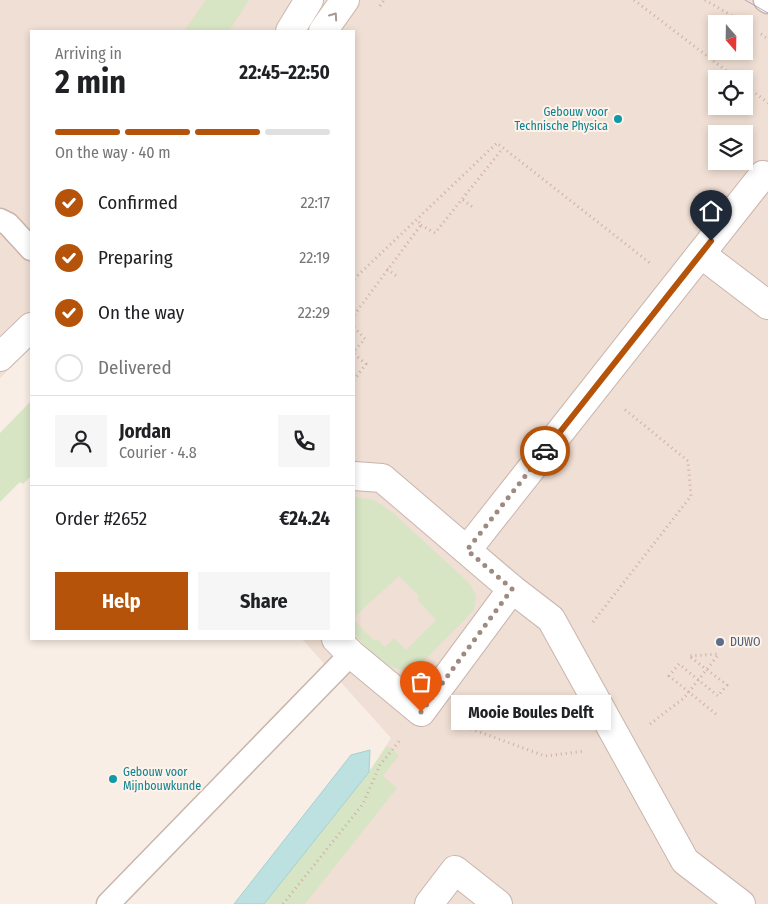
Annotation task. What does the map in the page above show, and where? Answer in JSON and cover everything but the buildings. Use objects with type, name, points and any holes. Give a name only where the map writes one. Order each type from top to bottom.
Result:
[{"type":"street","points":[[291,30],[309,0]]},
{"type":"street","points":[[324,30],[345,0]]},
{"type":"street","points":[[467,550],[763,176]]},
{"type":"street","points":[[701,254],[768,305]]},
{"type":"street","points":[[0,357],[30,328]]},
{"type":"street","points":[[355,476],[382,478],[512,589],[551,619],[685,861],[728,900]]},
{"type":"street","points":[[343,646],[421,712],[512,589]]},
{"type":"street","points":[[429,904],[455,870],[498,904]]},
{"type":"lane","points":[[0,220],[8,224],[30,248]]},
{"type":"lane","points":[[108,904],[343,646]]},
{"type":"path","points":[[634,0],[725,70]]},
{"type":"path","points":[[753,91],[768,103]]},
{"type":"path","points":[[355,278],[496,143],[676,284]]},
{"type":"path","points":[[417,218],[421,225],[435,233],[503,148]]},
{"type":"path","points":[[463,200],[474,208]]},
{"type":"path","points":[[355,314],[421,225]]},
{"type":"path","points":[[387,269],[398,277]]},
{"type":"path","points":[[355,328],[365,339],[355,352]]},
{"type":"path","points":[[355,354],[366,364],[355,379]]},
{"type":"path","points":[[570,652],[691,496],[688,461],[596,386]]},
{"type":"path","points":[[432,697],[466,727],[545,756],[622,747],[689,692],[698,680],[706,669],[719,654],[689,656],[700,665],[706,669],[727,685],[718,696],[698,680],[679,664],[669,676],[689,692],[716,714]]},
{"type":"path","points":[[283,904],[363,804],[380,765],[393,750]]},
{"type":"shaded area","points":[[0,0],[768,0],[768,904],[264,904],[369,772],[391,738],[303,640],[355,640],[355,30],[30,30],[30,349],[0,378]]},
{"type":"green space","points":[[206,0],[249,0],[230,30],[185,30]]},
{"type":"green space","points":[[30,402],[30,477],[23,484],[20,482],[0,502],[0,433]]},
{"type":"green space","points":[[355,497],[374,500],[392,512],[470,584],[476,596],[474,610],[415,670],[396,669],[388,665],[355,635],[355,621],[374,641],[377,639],[385,647],[394,638],[406,650],[436,620],[417,599],[419,596],[399,576],[355,616]]},
{"type":"green space","points":[[387,746],[399,755],[383,776],[397,788],[305,904],[264,904],[369,772]]},
{"type":"water","points":[[370,750],[369,772],[264,904],[234,904],[351,755]]},
{"type":"tram line","points":[[745,0],[768,13]]},
{"type":"way so far","points":[[421,712],[512,589],[467,550],[545,451]]},
{"type":"place","name":"Gebouw voor Technische Physica","points":[[618,119]]},
{"type":"place","name":"DUWO","points":[[720,642]]},
{"type":"place","name":"Mooie Boules Delft","points":[[421,712]]},
{"type":"place","name":"Gebouw voor Mijnbouwkunde","points":[[113,779]]},
{"type":"route","points":[[545,451],[711,241]]}]
